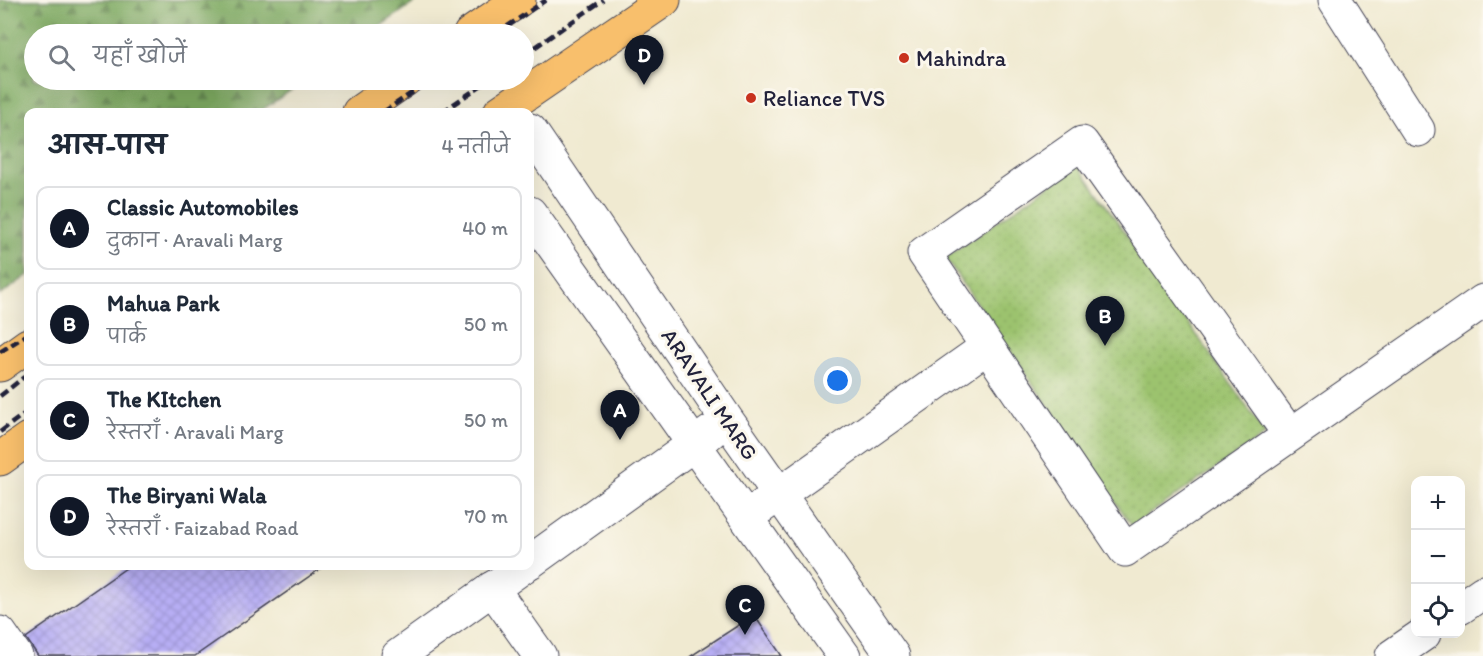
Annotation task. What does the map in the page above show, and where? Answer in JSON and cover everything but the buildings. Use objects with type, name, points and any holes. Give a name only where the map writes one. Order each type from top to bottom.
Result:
[{"type":"main road","points":[[484,24],[519,0]]},
{"type":"main road","points":[[524,108],[664,0]]},
{"type":"main road","points":[[364,108],[390,90]]},
{"type":"main road","points":[[0,365],[24,348]]},
{"type":"main road","points":[[0,459],[24,442]]},
{"type":"street","points":[[1335,0],[1418,130]]},
{"type":"street","name":"ARAVALI MARG","points":[[534,142],[893,656]]},
{"type":"street","points":[[1290,435],[1082,143],[924,253],[1125,550],[1483,301]]},
{"type":"street","name":"ARAVALI MARG","points":[[534,219],[844,656]]},
{"type":"street","points":[[746,518],[987,347]]},
{"type":"street","points":[[534,559],[727,420]]},
{"type":"street","points":[[398,656],[518,570]]},
{"type":"street","points":[[492,588],[540,656]]},
{"type":"street","points":[[1465,605],[1483,592]]},
{"type":"street","points":[[0,633],[16,656]]},
{"type":"street","points":[[1392,656],[1417,638]]},
{"type":"green space","points":[[0,0],[418,0],[383,24],[24,24],[24,90],[291,90],[265,108],[24,108],[24,278],[0,295]]},
{"type":"green space","points":[[1078,165],[1266,434],[1132,526],[945,258]]},
{"type":"railway","points":[[511,24],[546,0]]},
{"type":"railway","points":[[534,48],[603,0]]},
{"type":"railway","points":[[389,108],[416,90]]},
{"type":"railway","points":[[448,108],[474,90]]},
{"type":"railway","points":[[0,352],[24,337]]},
{"type":"railway","points":[[0,396],[24,377]]},
{"type":"railway","points":[[0,432],[24,414]]},
{"type":"place","name":"Mahindra","points":[[904,58]]},
{"type":"place","name":"The Biryani Wala","points":[[644,85]]},
{"type":"place","name":"Reliance TVS","points":[[751,98]]},
{"type":"place","name":"Mahua Park","points":[[1105,346]]},
{"type":"place","name":"Classic Automobiles","points":[[620,440]]},
{"type":"place","name":"The KItchen","points":[[745,635]]}]
